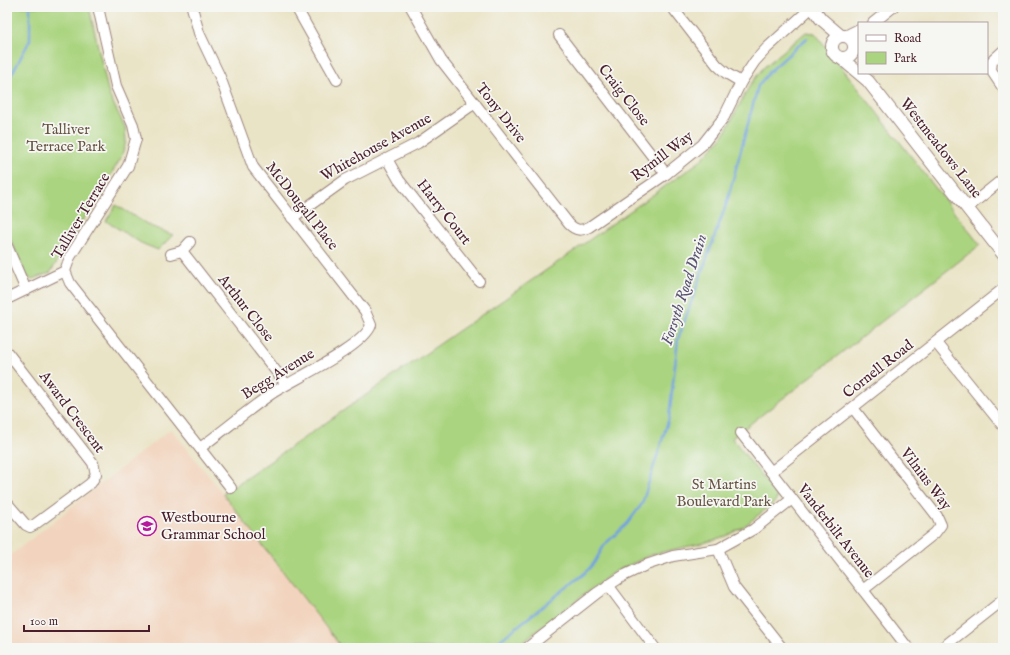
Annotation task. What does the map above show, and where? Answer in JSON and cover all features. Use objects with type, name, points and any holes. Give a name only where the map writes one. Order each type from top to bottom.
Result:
[{"type":"street","name":"Talliver Terrace","points":[[98,7],[116,86],[133,124],[136,138],[128,166],[70,257],[65,272],[70,283],[231,488]]},
{"type":"street","name":"McDougall Place","points":[[192,7],[198,33],[220,77],[253,168],[365,311],[371,325]]},
{"type":"street","points":[[296,7],[337,80]]},
{"type":"street","name":"Tony Drive","points":[[411,7],[441,60],[569,224],[577,230]]},
{"type":"street","points":[[672,7],[717,65],[726,73],[741,82]]},
{"type":"street","points":[[874,22],[893,7]]},
{"type":"street","points":[[816,11],[843,36],[850,38],[857,48],[850,56],[837,55]]},
{"type":"street","points":[[816,11],[837,55]]},
{"type":"street","name":"Rymill Way","points":[[577,230],[589,227],[694,153],[713,134],[724,117],[741,82],[760,55],[790,29],[816,11]]},
{"type":"street","points":[[837,55],[833,43],[843,36],[858,29]]},
{"type":"street","name":"Craig Close","points":[[559,35],[666,174]]},
{"type":"street","points":[[1003,51],[992,61],[991,70],[1003,88]]},
{"type":"street","name":"Westmeadows Lane","points":[[837,55],[858,71]]},
{"type":"street","name":"Westmeadows Lane","points":[[866,77],[1003,254]]},
{"type":"street","name":"Whitehouse Avenue","points":[[292,218],[345,180],[430,136],[475,103]]},
{"type":"street","name":"Harry Court","points":[[387,159],[399,180],[479,282]]},
{"type":"street","points":[[967,208],[1003,179]]},
{"type":"street","points":[[171,254],[182,251],[190,242]]},
{"type":"street","points":[[7,246],[26,290]]},
{"type":"street","name":"Arthur Close","points":[[182,251],[286,384]]},
{"type":"street","points":[[7,299],[65,272]]},
{"type":"street","name":"Cornell Road","points":[[770,472],[1003,289]]},
{"type":"street","name":"Begg Avenue","points":[[200,448],[286,384],[344,350],[365,335],[371,325]]},
{"type":"street","points":[[936,342],[1003,426]]},
{"type":"street","name":"Award Crescent","points":[[7,352],[93,463],[96,474],[90,483],[34,526],[30,527],[26,525],[7,503]]},
{"type":"street","name":"Vilnius Way","points":[[853,408],[937,516],[941,525],[935,534],[863,590]]},
{"type":"street","name":"Vanderbilt Avenue","points":[[741,433],[908,648]]},
{"type":"street","points":[[527,648],[608,585],[646,565],[673,556],[718,549],[745,535],[792,499]]},
{"type":"street","points":[[718,549],[734,586],[782,648]]},
{"type":"street","points":[[608,585],[656,648]]},
{"type":"street","points":[[942,648],[1003,600]]},
{"type":"shaded area","name":"Westbourne Grammar School","points":[[171,429],[342,648],[7,648],[7,558]]},
{"type":"green space","name":"Talliver Terrace Park","points":[[7,7],[89,7],[109,95],[125,127],[126,142],[121,158],[50,273],[32,279],[27,277],[7,231]]},
{"type":"green space","name":"St Martins Boulevard Park","points":[[806,32],[815,33],[980,245],[732,438],[777,496],[776,501],[743,527],[726,536],[704,543],[653,554],[614,572],[514,648],[342,648],[223,494],[571,253],[699,162],[723,136],[750,85],[763,68]]},
{"type":"green space","points":[[116,205],[150,226],[173,235],[158,250],[141,243],[106,221]]},
{"type":"waterway","points":[[7,83],[30,40],[30,7]]},
{"type":"waterway","name":"Forsyth Road Drain","points":[[490,648],[585,573],[594,563],[605,544],[627,524],[642,504],[669,418],[678,339],[727,202],[758,86],[769,72],[807,38]]},
{"type":"place","name":"Westbourne Grammar School","points":[[147,526]]}]
